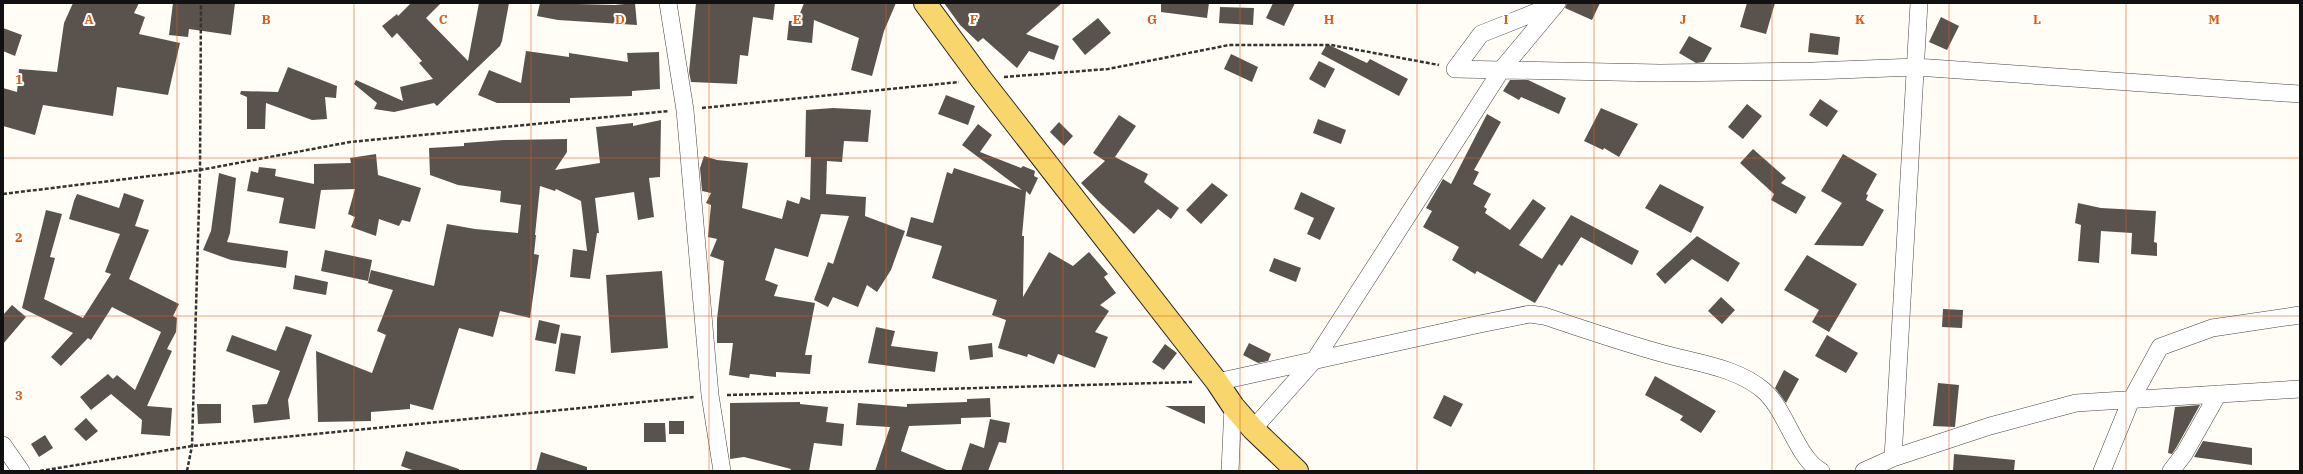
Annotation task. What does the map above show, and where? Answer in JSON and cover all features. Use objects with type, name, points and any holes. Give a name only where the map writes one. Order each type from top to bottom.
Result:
[{"type":"main road","points":[[925,3],[981,79],[1217,382],[1233,406],[1253,429],[1297,471]]},
{"type":"street","points":[[668,3],[685,110],[710,395],[722,471]]},
{"type":"street","points":[[1253,429],[1316,358],[1502,69],[1556,3]]},
{"type":"street","points":[[1455,69],[1481,34],[1556,3]]},
{"type":"street","points":[[1893,458],[1900,313],[1919,3]]},
{"type":"street","points":[[1455,69],[1660,73],[1813,71],[1916,67],[2300,94]]},
{"type":"street","points":[[1217,382],[1316,358],[1530,314],[1544,316],[1672,356],[1718,367],[1751,381],[1764,391],[1774,402],[1811,464],[1821,471]]},
{"type":"street","points":[[2102,471],[2131,400],[2160,347],[2212,328],[2300,315]]},
{"type":"street","points":[[1864,471],[1893,458],[2048,410],[2076,403],[2300,388]]},
{"type":"street","points":[[2171,471],[2187,449],[2218,394]]},
{"type":"street","points":[[1230,471],[1233,406]]},
{"type":"street","points":[[3,445],[21,471]]},
{"type":"path","points":[[187,471],[192,446],[200,170],[201,3]]},
{"type":"path","points":[[3,194],[200,170],[350,142],[685,110],[981,79],[1108,69],[1229,45],[1331,45],[1414,59],[1455,69]]},
{"type":"path","points":[[40,471],[192,446],[710,395],[1217,382]]},
{"type":"building","points":[[73,3],[139,3],[134,13],[145,17],[139,34],[180,43],[168,95],[117,87],[113,116],[43,105],[35,135],[3,126],[3,88],[17,92],[19,69],[57,72],[64,23]]},
{"type":"building","points":[[173,3],[235,3],[231,35],[189,29],[188,37],[169,35]]},
{"type":"building","points":[[411,3],[441,3],[426,18],[468,61],[479,3],[509,3],[502,41],[500,46],[437,106],[434,103],[394,112],[374,109],[377,103],[354,84],[356,80],[403,101],[400,87],[433,79],[419,63],[422,61],[397,33],[392,38],[382,26],[397,14],[398,16]]},
{"type":"building","points":[[540,3],[615,5],[635,3],[637,25],[558,20],[537,16]]},
{"type":"building","points":[[696,3],[775,3],[773,20],[753,17],[748,56],[740,55],[737,84],[691,82],[689,72]]},
{"type":"building","points":[[804,3],[896,3],[884,31],[872,76],[851,70],[859,38],[814,20],[812,43],[787,40],[789,21],[797,21]]},
{"type":"building","points":[[944,3],[1062,3],[1026,34],[1059,46],[1054,60],[1029,51],[1017,68],[983,38],[978,42],[960,25]]},
{"type":"building","points":[[1161,3],[1209,3],[1207,18],[1161,12]]},
{"type":"building","points":[[1273,3],[1295,3],[1284,26],[1266,18]]},
{"type":"building","points":[[1567,3],[1600,3],[1592,20],[1565,8]]},
{"type":"building","points":[[1747,3],[1775,3],[1766,34],[1740,27]]},
{"type":"building","points":[[1220,7],[1254,8],[1253,25],[1219,23]]},
{"type":"building","points":[[1941,17],[1959,26],[1947,50],[1929,42]]},
{"type":"building","points":[[1098,18],[1111,33],[1085,55],[1072,39]]},
{"type":"building","points":[[3,28],[22,35],[15,56],[3,51]]},
{"type":"building","points":[[1810,33],[1840,37],[1838,55],[1808,52]]},
{"type":"building","points":[[1689,36],[1712,48],[1704,62],[1696,63],[1679,53]]},
{"type":"building","points":[[1327,44],[1367,63],[1370,59],[1408,79],[1399,96],[1321,54]]},
{"type":"building","points":[[526,51],[569,57],[569,53],[628,62],[627,53],[659,52],[660,89],[632,91],[632,96],[570,98],[570,103],[497,103],[478,95],[489,70],[521,83]]},
{"type":"building","points":[[1231,54],[1258,67],[1252,82],[1224,69]]},
{"type":"building","points":[[1319,61],[1335,69],[1325,88],[1309,79]]},
{"type":"building","points":[[288,67],[337,86],[336,98],[325,97],[327,119],[312,120],[266,103],[265,129],[247,129],[247,97],[240,94],[241,91],[278,92]]},
{"type":"building","points":[[1510,80],[1528,80],[1566,98],[1559,114],[1521,97],[1519,100],[1503,91]]},
{"type":"building","points":[[946,95],[975,106],[968,125],[938,114]]},
{"type":"building","points":[[1820,99],[1838,111],[1827,127],[1809,115]]},
{"type":"building","points":[[1747,104],[1762,116],[1743,139],[1728,127]]},
{"type":"building","points":[[833,108],[871,110],[868,142],[844,141],[842,162],[827,161],[826,194],[866,197],[865,216],[905,231],[891,270],[877,292],[867,285],[858,307],[833,297],[828,307],[814,300],[828,262],[833,264],[849,216],[821,214],[808,257],[775,248],[765,280],[778,285],[774,296],[815,303],[805,355],[812,355],[810,374],[776,372],[776,377],[750,374],[749,378],[729,375],[733,343],[717,343],[717,319],[724,261],[710,256],[717,239],[708,237],[711,205],[706,203],[711,193],[702,191],[700,168],[704,156],[717,160],[748,163],[742,208],[782,219],[787,200],[799,204],[801,197],[810,200],[811,157],[805,157],[806,110]]},
{"type":"building","points":[[1601,108],[1638,124],[1619,157],[1604,148],[1603,150],[1584,141]]},
{"type":"building","points":[[1487,114],[1501,122],[1474,170],[1479,172],[1473,184],[1491,194],[1484,207],[1487,209],[1485,213],[1510,230],[1533,199],[1546,208],[1519,245],[1542,259],[1571,215],[1639,251],[1632,265],[1581,237],[1562,266],[1559,264],[1535,303],[1477,271],[1475,274],[1452,260],[1459,247],[1423,227],[1432,211],[1426,208],[1443,179],[1451,184]]},
{"type":"building","points":[[1119,115],[1136,126],[1115,157],[1148,174],[1144,182],[1179,208],[1171,219],[1158,209],[1134,234],[1100,203],[1081,183],[1105,161],[1093,153]]},
{"type":"building","points":[[1318,119],[1346,130],[1341,144],[1313,133]]},
{"type":"building","points":[[661,120],[660,177],[649,178],[654,217],[638,220],[634,192],[595,198],[599,233],[597,233],[590,279],[570,277],[573,249],[587,251],[581,201],[556,189],[555,191],[540,186],[534,254],[539,255],[530,318],[500,311],[493,337],[459,328],[433,410],[410,404],[410,409],[371,412],[371,421],[318,422],[316,351],[372,373],[386,335],[377,331],[393,290],[368,283],[371,270],[434,286],[447,224],[475,229],[518,233],[521,205],[500,202],[501,191],[458,185],[430,175],[429,148],[464,146],[464,143],[504,140],[567,139],[567,152],[555,170],[600,163],[596,127],[633,123],[633,126]]},
{"type":"building","points":[[1059,122],[1073,136],[1064,146],[1050,132]]},
{"type":"building","points":[[978,124],[992,135],[980,152],[1021,168],[1023,166],[1035,171],[1034,176],[1038,178],[1030,195],[1026,191],[1022,236],[1024,236],[1023,297],[1049,252],[1073,266],[1089,252],[1108,274],[1104,277],[1116,293],[1100,305],[1109,311],[1095,332],[1108,337],[1095,368],[1058,354],[1054,364],[1028,354],[1027,357],[998,348],[1006,320],[992,315],[997,300],[932,278],[942,246],[906,236],[911,217],[933,223],[947,172],[952,174],[954,168],[1022,190],[962,145]]},
{"type":"building","points":[[1753,149],[1786,178],[1781,183],[1806,197],[1796,214],[1771,200],[1774,194],[1740,163]]},
{"type":"building","points":[[376,154],[378,175],[421,188],[410,222],[402,220],[399,226],[379,219],[376,236],[351,227],[355,217],[348,214],[355,189],[321,190],[315,229],[279,223],[284,198],[247,191],[251,171],[258,173],[259,167],[276,169],[275,176],[314,184],[314,164],[351,163],[350,158]]},
{"type":"building","points":[[1843,154],[1877,174],[1866,194],[1868,195],[1866,200],[1884,210],[1863,246],[1814,245],[1842,203],[1821,191]]},
{"type":"building","points":[[219,173],[236,178],[230,233],[227,242],[288,251],[286,268],[231,260],[203,250],[211,231]]},
{"type":"building","points":[[1212,183],[1228,195],[1201,224],[1186,210]]},
{"type":"building","points":[[1660,184],[1704,207],[1691,233],[1645,208]]},
{"type":"building","points":[[1301,192],[1335,208],[1320,240],[1307,234],[1314,218],[1294,209]]},
{"type":"building","points":[[124,193],[144,200],[135,226],[149,230],[129,279],[179,304],[173,316],[177,318],[176,332],[167,349],[172,351],[147,406],[172,408],[170,436],[141,434],[142,420],[111,394],[91,410],[80,397],[108,374],[113,379],[117,375],[135,390],[161,332],[112,307],[91,340],[88,338],[61,366],[51,357],[73,333],[22,308],[46,210],[62,214],[50,257],[55,258],[44,299],[83,318],[111,274],[105,272],[120,234],[69,219],[74,201],[77,194],[119,208]]},
{"type":"building","points":[[2078,203],[2101,208],[2156,211],[2154,242],[2157,243],[2157,256],[2131,254],[2132,233],[2101,231],[2099,263],[2078,261],[2081,225],[2075,223]]},
{"type":"building","points":[[1697,236],[1740,263],[1728,282],[1692,259],[1665,284],[1656,274]]},
{"type":"building","points":[[325,250],[372,260],[368,281],[321,271]]},
{"type":"building","points":[[1807,255],[1857,284],[1829,332],[1812,322],[1819,310],[1784,290]]},
{"type":"building","points":[[1274,258],[1301,268],[1296,282],[1269,271]]},
{"type":"building","points":[[662,271],[668,348],[611,353],[606,275]]},
{"type":"building","points":[[295,275],[328,282],[326,295],[293,289]]},
{"type":"building","points":[[1721,297],[1735,310],[1722,324],[1708,311]]},
{"type":"building","points":[[12,305],[26,317],[3,344],[3,315]]},
{"type":"building","points":[[1943,309],[1963,310],[1962,328],[1942,327]]},
{"type":"building","points":[[539,320],[560,325],[556,344],[535,340]]},
{"type":"building","points":[[286,326],[312,335],[288,400],[290,419],[254,423],[252,405],[267,404],[280,371],[226,351],[232,335],[276,351]]},
{"type":"building","points":[[876,327],[895,331],[891,346],[938,352],[935,372],[868,363]]},
{"type":"building","points":[[561,333],[581,336],[575,374],[555,371]]},
{"type":"building","points":[[1827,335],[1858,353],[1846,373],[1815,356]]},
{"type":"building","points":[[992,343],[993,357],[970,360],[968,346]]},
{"type":"building","points":[[1249,343],[1271,354],[1268,361],[1258,363],[1243,355]]},
{"type":"building","points":[[1165,344],[1177,353],[1164,370],[1152,362]]},
{"type":"building","points":[[1784,370],[1799,379],[1786,403],[1775,388]]},
{"type":"building","points":[[1655,376],[1716,411],[1701,433],[1680,420],[1683,416],[1645,395]]},
{"type":"building","points":[[1938,383],[1959,385],[1955,427],[1933,426]]},
{"type":"building","points":[[1444,395],[1463,404],[1451,427],[1433,418]]},
{"type":"building","points":[[990,398],[991,417],[961,418],[961,424],[909,426],[901,451],[949,471],[875,471],[890,427],[856,425],[858,403],[907,407],[907,404],[967,402],[967,399]]},
{"type":"building","points":[[800,402],[800,404],[828,407],[826,422],[844,424],[842,446],[814,443],[809,471],[790,471],[791,469],[744,457],[730,459],[730,403]]},
{"type":"building","points":[[197,404],[221,404],[221,423],[198,424]]},
{"type":"building","points":[[2200,405],[2172,454],[2168,453],[2175,407]]},
{"type":"building","points":[[1165,406],[1205,406],[1205,424]]},
{"type":"building","points":[[86,418],[98,431],[86,441],[74,429]]},
{"type":"building","points":[[990,419],[1010,423],[1006,443],[999,442],[988,471],[961,471],[970,443],[984,448]]},
{"type":"building","points":[[669,421],[684,421],[684,434],[669,434]]},
{"type":"building","points":[[644,423],[665,423],[666,442],[644,442]]},
{"type":"building","points":[[45,435],[53,448],[39,457],[31,444]]},
{"type":"building","points":[[2203,441],[2252,448],[2252,465],[2194,457]]},
{"type":"building","points":[[406,451],[459,469],[459,471],[415,471],[401,466]]},
{"type":"building","points":[[541,452],[587,467],[587,471],[536,471]]},
{"type":"building","points":[[1954,454],[2015,460],[2014,471],[1953,471]]}]
